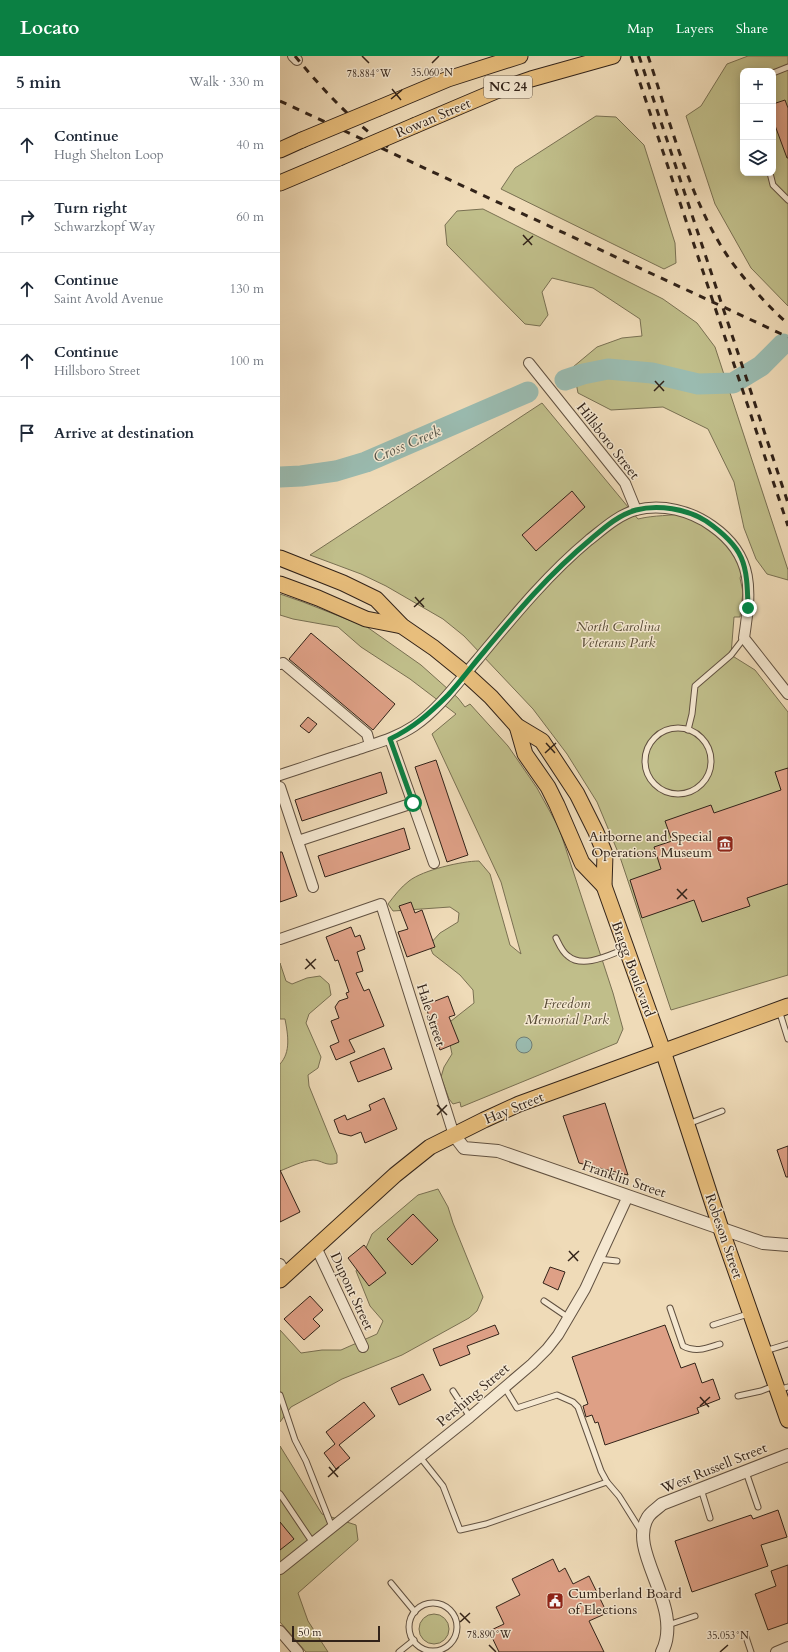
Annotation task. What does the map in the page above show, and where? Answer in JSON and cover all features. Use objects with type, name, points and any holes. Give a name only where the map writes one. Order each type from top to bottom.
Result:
[{"type":"main road","name":"NC 24","points":[[280,150],[448,79],[520,56]]},
{"type":"main road","name":"Rowan Street","points":[[280,183],[514,85],[564,69],[609,57]]},
{"type":"main road","name":"Bragg Boulevard","points":[[280,558],[343,582],[376,600],[402,626],[434,648],[466,674],[496,702],[517,726],[542,741],[566,776],[587,812],[605,854],[604,886],[663,1051]]},
{"type":"main road","name":"Bragg Boulevard","points":[[280,584],[366,618],[402,626]]},
{"type":"main road","name":"Bragg Boulevard","points":[[517,726],[525,754],[548,787],[582,863],[604,886]]},
{"type":"main road","name":"Hay Street","points":[[282,1273],[316,1247],[395,1175],[430,1147],[519,1104],[783,1008]]},
{"type":"main road","name":"Robeson Street","points":[[663,1051],[721,1229],[764,1352],[780,1388],[788,1420]]},
{"type":"street","name":"Hillsboro Street","points":[[529,363],[625,483],[636,510]]},
{"type":"street","points":[[280,775],[390,739],[414,726],[449,694],[520,609],[556,569],[611,523],[622,515],[636,510],[665,508],[688,513],[704,520],[731,541],[739,552],[745,566],[748,608],[744,638],[788,694]]},
{"type":"street","points":[[280,664],[283,663],[367,734],[370,745]]},
{"type":"street","points":[[390,739],[434,863]]},
{"type":"street","points":[[280,787],[313,887]]},
{"type":"street","points":[[298,841],[413,803]]},
{"type":"street","name":"Hale Street","points":[[280,939],[381,904],[454,1135]]},
{"type":"street","name":"Franklin Street","points":[[454,1135],[464,1148],[498,1151],[721,1229],[763,1242],[788,1245]]},
{"type":"street","name":"Pershing Street","points":[[280,1569],[470,1417],[532,1364],[546,1349],[558,1335],[585,1289],[628,1196]]},
{"type":"street","name":"Dupont Street","points":[[316,1247],[363,1347]]},
{"type":"street","name":"West Russell Street","points":[[643,1534],[648,1516],[662,1504],[788,1455]]},
{"type":"street","points":[[643,1534],[643,1544],[665,1605],[668,1626],[665,1646],[662,1652]]},
{"type":"street","points":[[280,1631],[298,1652]]},
{"type":"street","points":[[776,1652],[788,1647]]},
{"type":"lane","points":[[776,72],[788,67]]},
{"type":"lane","points":[[771,176],[773,185],[788,200]]},
{"type":"lane","points":[[688,730],[692,714],[695,686],[731,655],[744,638]]},
{"type":"lane","points":[[675,729],[688,730],[699,737],[708,748],[710,761],[707,775],[704,781],[694,790],[680,794],[667,792],[655,785],[647,774],[645,761],[646,754],[652,742],[662,733],[675,729]]},
{"type":"lane","points":[[556,938],[564,953],[569,958],[582,962],[594,960],[626,949]]},
{"type":"lane","points":[[783,1008],[788,1039]]},
{"type":"lane","points":[[687,1124],[722,1111]]},
{"type":"lane","points":[[599,1259],[617,1261]]},
{"type":"lane","points":[[544,1301],[569,1318]]},
{"type":"lane","points":[[670,1308],[683,1346],[691,1350],[705,1349],[720,1344]]},
{"type":"lane","points":[[713,1325],[751,1313]]},
{"type":"lane","points":[[764,1352],[788,1344]]},
{"type":"lane","points":[[505,1388],[517,1408],[557,1395],[573,1402],[578,1407],[601,1471],[643,1534]]},
{"type":"lane","points":[[738,1396],[780,1388]]},
{"type":"lane","points":[[453,1391],[470,1417]]},
{"type":"lane","points":[[280,1395],[295,1440],[306,1461],[332,1527]]},
{"type":"lane","points":[[420,1457],[443,1486],[460,1530],[486,1524],[607,1482]]},
{"type":"lane","points":[[746,1472],[758,1506]]},
{"type":"lane","points":[[701,1489],[710,1518]]},
{"type":"lane","points":[[280,1494],[313,1543]]},
{"type":"lane","points":[[391,1583],[415,1612]]},
{"type":"lane","points":[[427,1604],[442,1604],[454,1614],[457,1621],[457,1630],[452,1641],[443,1649],[427,1650],[419,1646],[414,1640],[410,1634],[409,1626],[411,1618],[420,1607],[427,1604]]},
{"type":"lane","points":[[668,1626],[695,1616]]},
{"type":"lane","points":[[746,1637],[751,1652]]},
{"type":"lane","points":[[399,1652],[414,1640]]},
{"type":"green space","points":[[748,56],[788,56],[788,306],[751,268],[715,204],[686,116],[701,106],[727,64]]},
{"type":"green space","points":[[596,116],[616,117],[644,145],[675,243],[676,263],[664,269],[501,189],[515,168]]},
{"type":"green space","points":[[483,209],[663,299],[697,323],[715,347],[788,570],[788,580],[767,574],[756,559],[744,528],[734,482],[708,429],[663,407],[611,410],[578,393],[573,367],[597,347],[622,338],[642,336],[640,319],[593,288],[552,278],[542,292],[548,315],[540,326],[525,324],[447,245],[445,225],[457,211]]},
{"type":"green space","name":"North Carolina Veterans Park","points":[[542,403],[638,519],[688,513],[720,532],[745,566],[740,578],[743,592],[740,617],[734,617],[731,655],[755,670],[788,712],[788,975],[671,1010],[620,857],[597,802],[567,754],[533,709],[464,636],[443,619],[386,586],[361,574],[310,555]]},
{"type":"green space","name":"Freedom Memorial Park","points":[[280,594],[367,627],[421,665],[458,698],[465,707],[470,704],[508,746],[537,788],[559,828],[613,993],[623,1029],[617,1043],[461,1107],[460,1102],[453,1104],[449,1099],[441,1077],[444,1067],[452,1054],[446,1025],[474,1003],[473,990],[460,975],[433,954],[429,945],[440,933],[458,922],[459,913],[450,907],[393,911],[388,904],[403,886],[423,873],[443,867],[479,861],[490,874],[510,945],[521,954],[501,882],[432,734],[456,714],[410,679],[361,647],[338,627],[293,619],[280,615]]},
{"type":"green space","points":[[280,963],[286,981],[292,984],[307,978],[320,976],[329,984],[331,995],[309,1014],[306,1023],[321,1057],[318,1068],[308,1075],[309,1086],[337,1155],[337,1163],[327,1164],[313,1160],[300,1163],[280,1171],[280,1064],[286,1054],[288,1043],[285,1019],[280,1019]]},
{"type":"green space","points":[[438,1189],[448,1207],[483,1297],[477,1311],[469,1318],[402,1355],[342,1379],[291,1407],[280,1422],[280,1330],[301,1353],[322,1350],[341,1350],[377,1334],[383,1321],[370,1306],[356,1271],[372,1234],[418,1195]]},
{"type":"green space","points":[[280,1446],[322,1514],[356,1525],[358,1540],[298,1593],[308,1621],[328,1652],[306,1652],[280,1622]]},
{"type":"green space","points":[[434,1614],[445,1618],[449,1629],[445,1640],[434,1644],[423,1640],[419,1629],[423,1618]]},
{"type":"water","points":[[524,1037],[531,1042],[532,1045],[527,1052],[524,1053],[517,1048],[516,1045],[521,1038]]},
{"type":"building","points":[[785,100],[788,108],[788,158],[776,128],[776,103]]},
{"type":"building","points":[[572,491],[585,507],[536,551],[522,535]]},
{"type":"building","points":[[311,633],[395,704],[373,730],[289,659]]},
{"type":"building","points":[[308,717],[317,724],[309,733],[300,726]]},
{"type":"building","points":[[436,760],[468,855],[447,862],[415,767]]},
{"type":"building","name":"Airborne and Special Operations Museum","points":[[788,768],[788,884],[747,898],[750,906],[702,922],[694,900],[642,918],[630,880],[661,869],[654,847],[672,841],[665,821],[711,805],[714,813],[781,790],[775,772]]},
{"type":"building","points":[[381,772],[387,793],[302,821],[295,800]]},
{"type":"building","points":[[404,828],[410,849],[325,877],[318,856]]},
{"type":"building","points":[[280,852],[282,852],[297,896],[280,902]]},
{"type":"building","points":[[411,902],[415,913],[422,910],[435,947],[407,957],[398,932],[408,929],[399,906]]},
{"type":"building","points":[[351,927],[355,937],[360,935],[365,949],[357,952],[363,971],[356,973],[364,991],[369,989],[384,1026],[349,1040],[355,1052],[336,1060],[330,1046],[339,1042],[331,1021],[339,1018],[335,1007],[339,1001],[348,998],[346,993],[349,992],[338,960],[335,961],[326,937]]},
{"type":"building","points":[[448,996],[455,1015],[449,1017],[459,1042],[440,1050],[434,1036],[436,1035],[425,1005]]},
{"type":"building","points":[[384,1048],[392,1069],[358,1082],[350,1062]]},
{"type":"building","points":[[384,1098],[397,1129],[365,1143],[361,1132],[351,1136],[339,1133],[334,1120],[345,1115],[347,1120],[371,1110],[369,1105]]},
{"type":"building","points":[[605,1103],[628,1175],[579,1163],[563,1116]]},
{"type":"building","points":[[788,1146],[788,1177],[786,1177],[777,1150]]},
{"type":"building","points":[[280,1170],[300,1212],[280,1222]]},
{"type":"building","points":[[413,1214],[438,1240],[412,1265],[387,1239]]},
{"type":"building","points":[[364,1245],[386,1273],[369,1286],[348,1258]]},
{"type":"building","points":[[550,1267],[565,1272],[558,1290],[543,1283]]},
{"type":"building","points":[[310,1296],[323,1310],[313,1319],[320,1326],[304,1340],[284,1319]]},
{"type":"building","points":[[495,1325],[499,1334],[467,1346],[470,1354],[440,1366],[433,1349]]},
{"type":"building","points":[[665,1325],[681,1368],[695,1363],[702,1383],[713,1379],[720,1399],[697,1408],[699,1413],[605,1445],[598,1422],[595,1423],[592,1415],[586,1417],[583,1406],[588,1404],[572,1357]]},
{"type":"building","points":[[423,1374],[431,1390],[399,1405],[391,1388]]},
{"type":"building","points":[[364,1402],[375,1416],[339,1445],[350,1458],[336,1469],[324,1453],[335,1444],[326,1432]]},
{"type":"building","points":[[778,1510],[787,1537],[761,1545],[768,1566],[692,1592],[675,1541],[751,1515],[753,1519]]},
{"type":"building","points":[[280,1522],[294,1539],[280,1550]]},
{"type":"building","name":"Cumberland Board of Elections","points":[[553,1559],[559,1572],[565,1568],[573,1584],[589,1576],[607,1613],[589,1621],[604,1652],[499,1652],[489,1631],[504,1624],[496,1607],[520,1595],[512,1579]]},
{"type":"building","points":[[788,1565],[788,1623],[768,1630],[755,1594],[776,1586],[771,1571]]},
{"type":"waterway","name":"Cross Creek","points":[[565,380],[583,374],[608,369],[652,373],[698,384],[733,383],[761,366],[783,344]]},
{"type":"waterway","name":"Cross Creek","points":[[280,477],[301,476],[336,471],[366,462],[528,392]]},
{"type":"railway","points":[[295,56],[338,104],[388,147]]},
{"type":"railway","points":[[631,56],[788,526]]},
{"type":"railway","points":[[639,56],[788,503]]},
{"type":"railway","points":[[648,56],[673,135],[693,189],[717,239],[744,278],[765,302],[788,324]]},
{"type":"railway","points":[[280,101],[788,337]]},
{"type":"place","name":"Airborne and Special Operations Museum","points":[[725,844]]},
{"type":"place","name":"Cumberland Board of Elections","points":[[555,1601]]},
{"type":"route","points":[[413,803],[390,739],[414,726],[449,694],[520,609],[556,569],[622,515],[636,510],[665,508],[688,513],[704,520],[731,541],[739,552],[745,566],[748,588],[748,608]]}]
